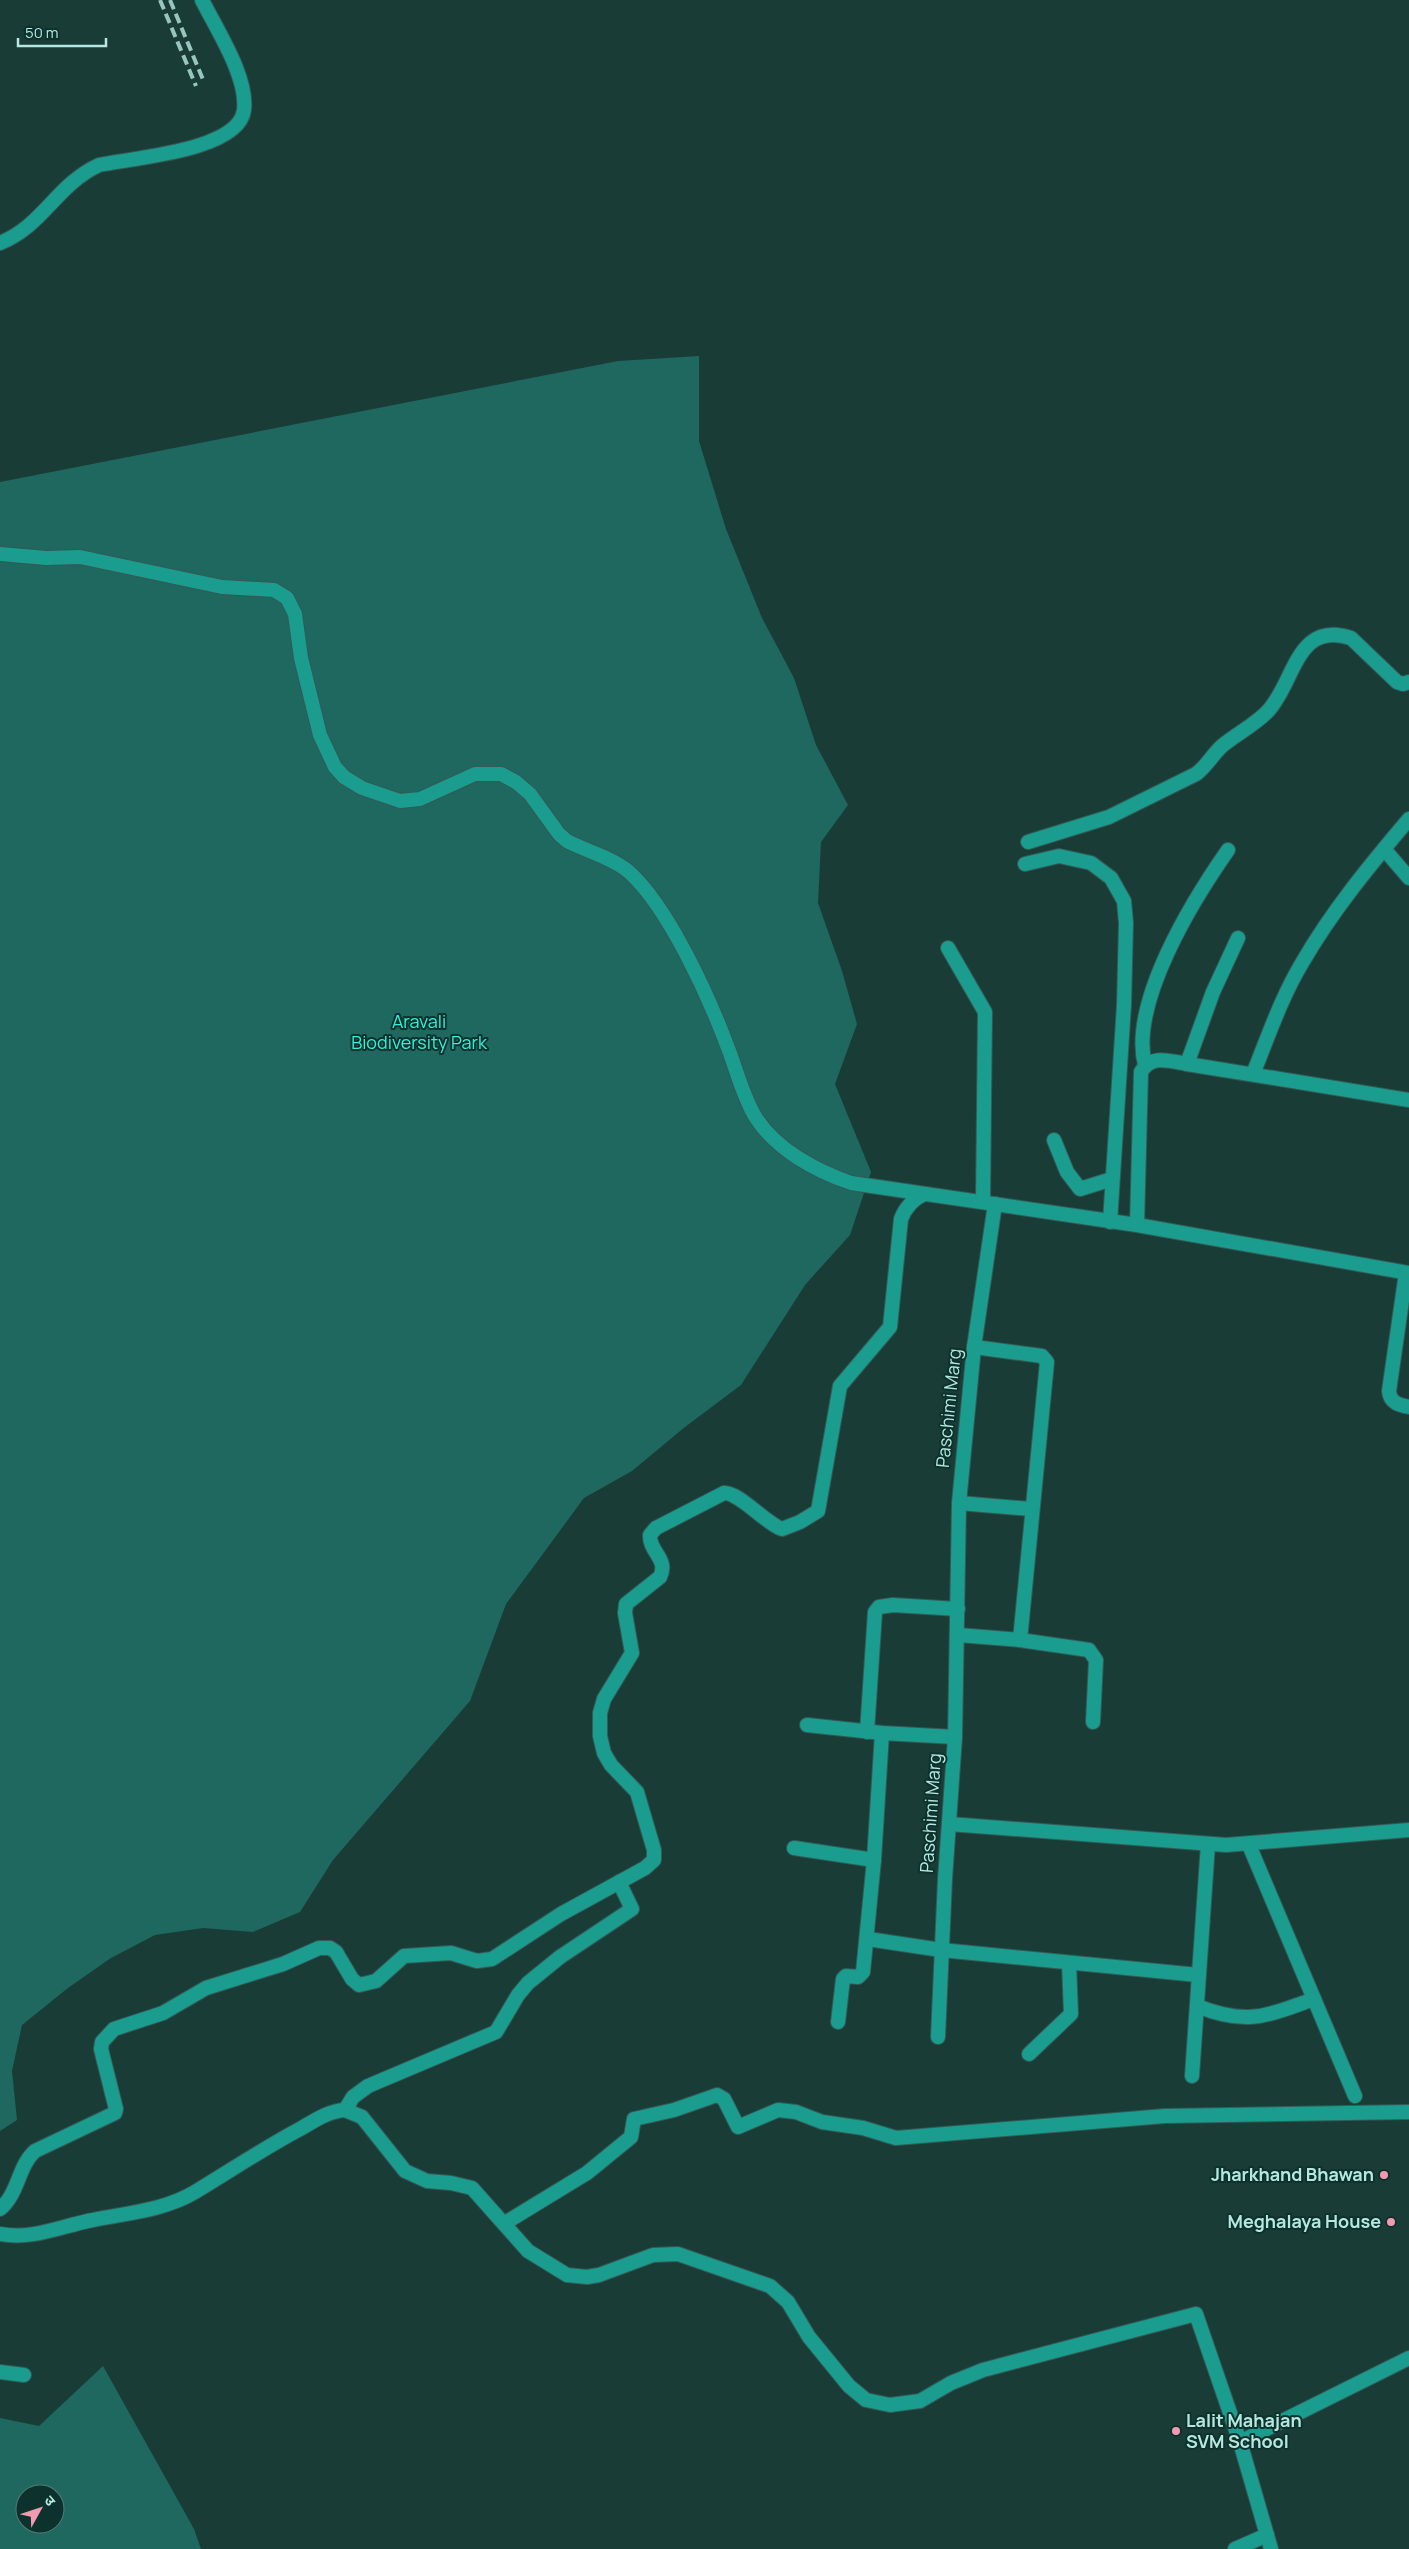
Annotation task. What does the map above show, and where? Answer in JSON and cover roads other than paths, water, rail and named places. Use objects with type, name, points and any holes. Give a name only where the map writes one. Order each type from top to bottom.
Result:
[{"type":"street","points":[[0,243],[22,233],[32,225],[69,184],[89,170],[99,165],[206,144],[218,139],[240,121],[244,112],[241,84],[202,0]]},
{"type":"street","points":[[0,554],[92,558],[222,587],[274,590],[286,598],[295,614],[301,658],[320,735],[331,760],[344,777],[362,788],[400,801],[420,799],[475,774],[501,774],[516,782],[530,794],[548,820],[567,841],[627,871],[669,923],[687,957],[727,1045],[756,1118],[768,1132],[808,1164],[832,1177],[851,1183],[1137,1225],[1408,1273],[1389,1391],[1390,1399],[1409,1407]]},
{"type":"street","points":[[1028,842],[1109,817],[1196,774],[1207,765],[1220,748],[1268,710],[1305,648],[1319,637],[1343,636],[1351,638],[1397,682],[1403,684],[1409,682]]},
{"type":"street","points":[[1253,1074],[1287,990],[1302,962],[1347,895],[1409,819]]},
{"type":"street","points":[[1384,849],[1409,878]]},
{"type":"street","points":[[1145,1065],[1141,1043],[1159,975],[1194,901],[1228,850]]},
{"type":"street","points":[[1025,864],[1059,856],[1091,864],[1112,878],[1124,901],[1126,923],[1124,1004],[1110,1222]]},
{"type":"street","points":[[1187,1064],[1213,992],[1238,938]]},
{"type":"street","name":"Paschimi Marg","points":[[938,2037],[941,1950],[956,1737],[959,1503],[989,1203],[985,1012],[948,948]]},
{"type":"street","points":[[1137,1225],[1140,1081],[1141,1072],[1145,1065],[1152,1060],[1253,1074],[1409,1100]]},
{"type":"street","points":[[1054,1140],[1064,1166],[1080,1189],[1112,1179]]},
{"type":"street","points":[[0,2209],[13,2194],[27,2160],[35,2151],[115,2113],[116,2109],[101,2049],[102,2042],[114,2029],[163,2013],[206,1988],[283,1964],[319,1948],[330,1948],[336,1952],[352,1980],[359,1985],[376,1982],[404,1956],[451,1954],[477,1960],[492,1959],[561,1914],[650,1864],[655,1856],[641,1800],[637,1792],[618,1774],[604,1753],[599,1724],[604,1699],[632,1653],[624,1613],[626,1604],[660,1577],[663,1571],[663,1565],[652,1545],[650,1535],[656,1528],[724,1493],[734,1496],[761,1517],[782,1529],[800,1522],[818,1511],[840,1386],[890,1327],[901,1220],[907,1208],[926,1194]]},
{"type":"street","points":[[974,1347],[1042,1356],[1046,1359],[1020,1640]]},
{"type":"street","points":[[959,1503],[1031,1509]]},
{"type":"street","points":[[867,1732],[876,1612],[879,1607],[893,1605],[958,1609]]},
{"type":"street","points":[[958,1635],[1084,1648],[1094,1654],[1096,1660],[1093,1722]]},
{"type":"street","points":[[806,1726],[867,1732],[956,1737]]},
{"type":"street","points":[[838,2022],[843,1979],[846,1976],[858,1977],[862,1974],[868,1939],[882,1733]]},
{"type":"street","points":[[949,1824],[1208,1844],[1249,1845],[1409,1830]]},
{"type":"street","points":[[1192,2076],[1208,1844]]},
{"type":"street","points":[[1249,1845],[1355,2096]]},
{"type":"street","points":[[794,1848],[874,1860]]},
{"type":"street","points":[[345,2110],[360,2090],[496,2032],[518,1995],[528,1983],[560,1957],[632,1909],[619,1882]]},
{"type":"street","points":[[868,1939],[941,1950],[1198,1975]]},
{"type":"street","points":[[1029,2054],[1071,2014],[1069,1963]]},
{"type":"street","points":[[1197,2006],[1234,2018],[1248,2018],[1263,2017],[1314,1999]]},
{"type":"street","points":[[505,2223],[587,2173],[631,2138],[634,2118],[674,2110],[717,2095],[724,2099],[738,2127],[778,2110],[796,2112],[822,2122],[863,2128],[896,2138],[1165,2116],[1409,2112]]},
{"type":"street","points":[[0,2234],[36,2235],[91,2220],[160,2207],[179,2200],[262,2149],[322,2116],[345,2110],[362,2117],[404,2171],[428,2181],[451,2183],[472,2188],[531,2253],[567,2275],[587,2277],[599,2275],[642,2258],[671,2254],[691,2258],[762,2282],[778,2292],[788,2302],[809,2337],[849,2386],[866,2400],[877,2404],[903,2404],[920,2400],[951,2383],[983,2370],[1196,2314],[1240,2442],[1271,2549]]},
{"type":"street","points":[[1240,2442],[1409,2358]]},
{"type":"street","points":[[0,2372],[24,2375]]},
{"type":"street","points":[[1234,2549],[1267,2535]]},
{"type":"railway","points":[[160,0],[196,86]]},
{"type":"railway","points":[[170,0],[204,82]]},
{"type":"place","name":"Jharkhand Bhawan","points":[[1384,2175]]},
{"type":"place","name":"Meghalaya House","points":[[1391,2222]]},
{"type":"place","name":"Lalit Mahajan SVM School","points":[[1176,2431]]},
{"type":"park label","name":"Aravali Biodiversity Park","points":[[419,1032]]}]
